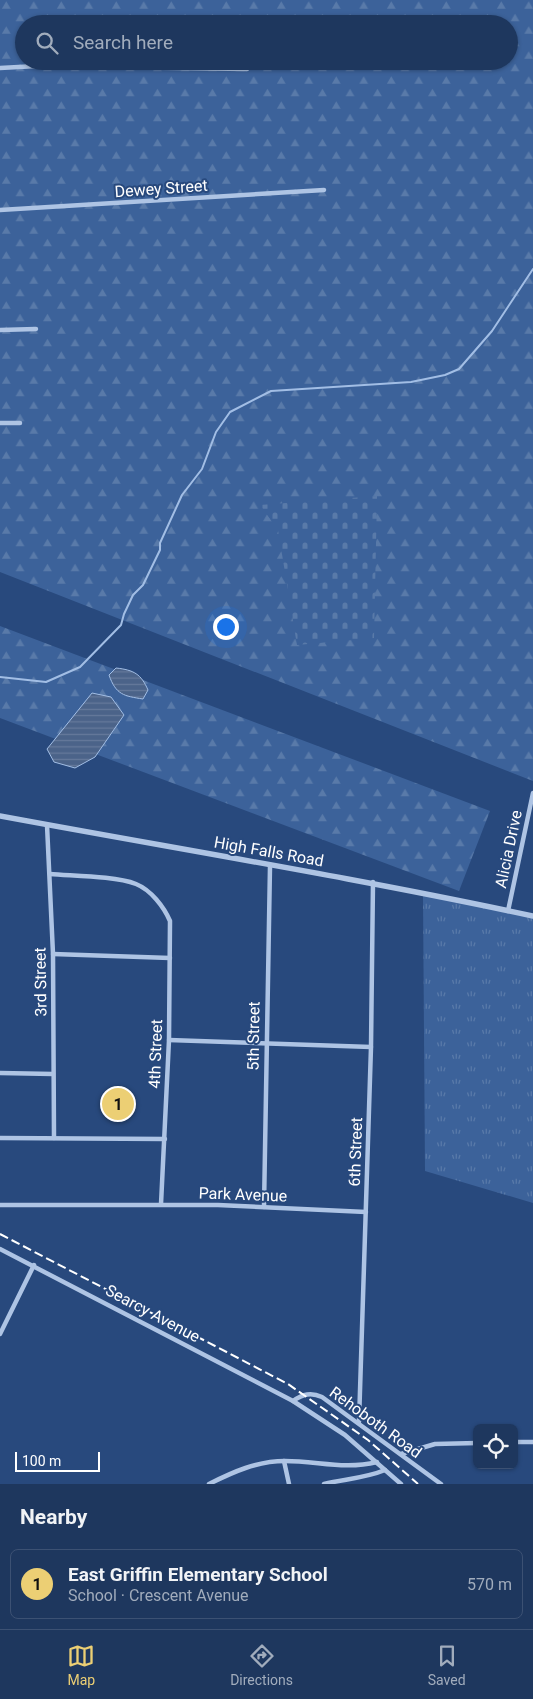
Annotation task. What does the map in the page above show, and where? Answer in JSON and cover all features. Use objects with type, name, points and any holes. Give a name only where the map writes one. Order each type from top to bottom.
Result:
[{"type":"street","points":[[0,68],[15,68]]},
{"type":"street","name":"Dewey Street","points":[[0,210],[324,190]]},
{"type":"street","points":[[0,330],[36,329]]},
{"type":"street","points":[[0,423],[20,422]]},
{"type":"street","name":"Alicia Drive","points":[[508,911],[533,793]]},
{"type":"street","name":"High Falls Road","points":[[0,816],[270,866],[373,882],[533,916]]},
{"type":"street","name":"3rd Street","points":[[47,825],[53,954],[54,1138]]},
{"type":"street","name":"5th Street","points":[[264,1207],[270,866]]},
{"type":"street","name":"4th Street","points":[[50,874],[137,884],[148,892],[162,907],[170,921],[169,1040],[161,1204]]},
{"type":"street","name":"6th Street","points":[[359,1422],[371,1047],[373,882]]},
{"type":"street","points":[[53,954],[170,958]]},
{"type":"street","points":[[169,1040],[371,1047]]},
{"type":"street","points":[[0,1073],[53,1074]]},
{"type":"street","points":[[0,1138],[165,1139]]},
{"type":"street","name":"Park Avenue","points":[[0,1205],[161,1204],[366,1212]]},
{"type":"street","name":"Searcy Avenue","points":[[0,1249],[293,1401],[339,1431],[402,1484]]},
{"type":"street","points":[[0,1334],[34,1265]]},
{"type":"street","name":"Rehoboth Road","points":[[293,1401],[300,1396],[314,1393],[359,1422],[438,1484]]},
{"type":"street","points":[[518,1442],[533,1442]]},
{"type":"street","points":[[401,1454],[435,1444],[473,1443]]},
{"type":"street","points":[[209,1484],[238,1469],[284,1461],[357,1467],[377,1462]]},
{"type":"street","points":[[284,1461],[289,1484]]},
{"type":"street","points":[[324,1484],[349,1478],[370,1476],[386,1470]]},
{"type":"green space","points":[[0,0],[533,0],[533,781],[0,572]]},
{"type":"green space","points":[[377,496],[374,638],[297,645],[278,530],[260,505]]},
{"type":"green space","points":[[0,626],[490,811],[459,891],[0,718]]},
{"type":"green space","points":[[423,895],[533,918],[533,1203],[425,1171]]},
{"type":"shaded area","points":[[116,668],[128,670],[143,680],[148,690],[143,699],[131,697],[118,691],[109,675]]},
{"type":"shaded area","points":[[92,693],[111,697],[124,715],[95,757],[75,768],[54,762],[47,749]]},
{"type":"waterway","points":[[0,677],[46,682],[80,667],[121,625],[133,595],[143,585],[160,550],[160,543],[182,495],[202,469],[216,432],[230,412],[271,391],[411,382],[445,375],[459,369],[492,331],[533,269]]},
{"type":"railway","points":[[0,1234],[288,1384],[368,1440],[418,1484]]},
{"type":"place","name":"East Griffin Elementary School","points":[[118,1104]]}]
